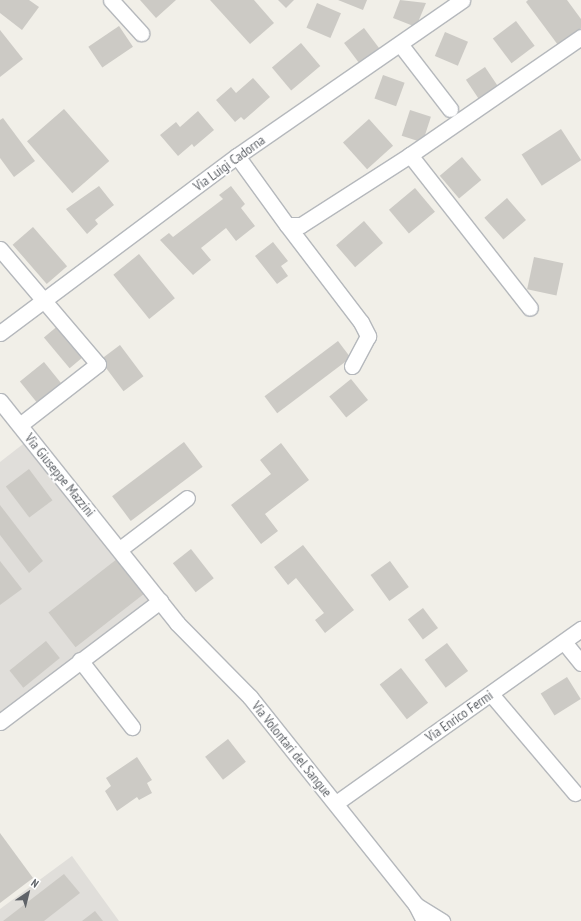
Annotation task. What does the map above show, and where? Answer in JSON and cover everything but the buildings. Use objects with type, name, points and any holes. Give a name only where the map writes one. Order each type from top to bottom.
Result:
[{"type":"street","points":[[111,0],[141,33]]},
{"type":"street","name":"Via Luigi Cadorna","points":[[0,333],[237,156],[400,44],[455,2]]},
{"type":"street","points":[[287,225],[301,225],[410,155],[581,37]]},
{"type":"street","points":[[400,44],[450,110]]},
{"type":"street","points":[[410,155],[530,308]]},
{"type":"street","points":[[237,156],[287,225],[361,322],[368,336],[352,366]]},
{"type":"street","points":[[0,249],[98,364],[20,425]]},
{"type":"street","name":"Via Giuseppe Mazzini","points":[[0,401],[120,549],[160,601]]},
{"type":"street","points":[[120,549],[187,498]]},
{"type":"street","points":[[0,722],[160,601]]},
{"type":"street","name":"Via Volontari del Sangue","points":[[160,601],[188,636],[250,697],[416,905],[424,921]]},
{"type":"street","name":"Via Enrico Fermi","points":[[336,803],[581,629]]},
{"type":"street","points":[[564,642],[581,663]]},
{"type":"street","points":[[80,660],[132,727]]},
{"type":"street","points":[[491,694],[575,792]]},
{"type":"street","name":"Via Volontari del Sangue","points":[[416,905],[442,921]]},
{"type":"shaded area","points":[[27,441],[147,592],[147,601],[0,717],[0,462]]},
{"type":"shaded area","points":[[72,856],[119,921],[0,921],[0,909]]}]
